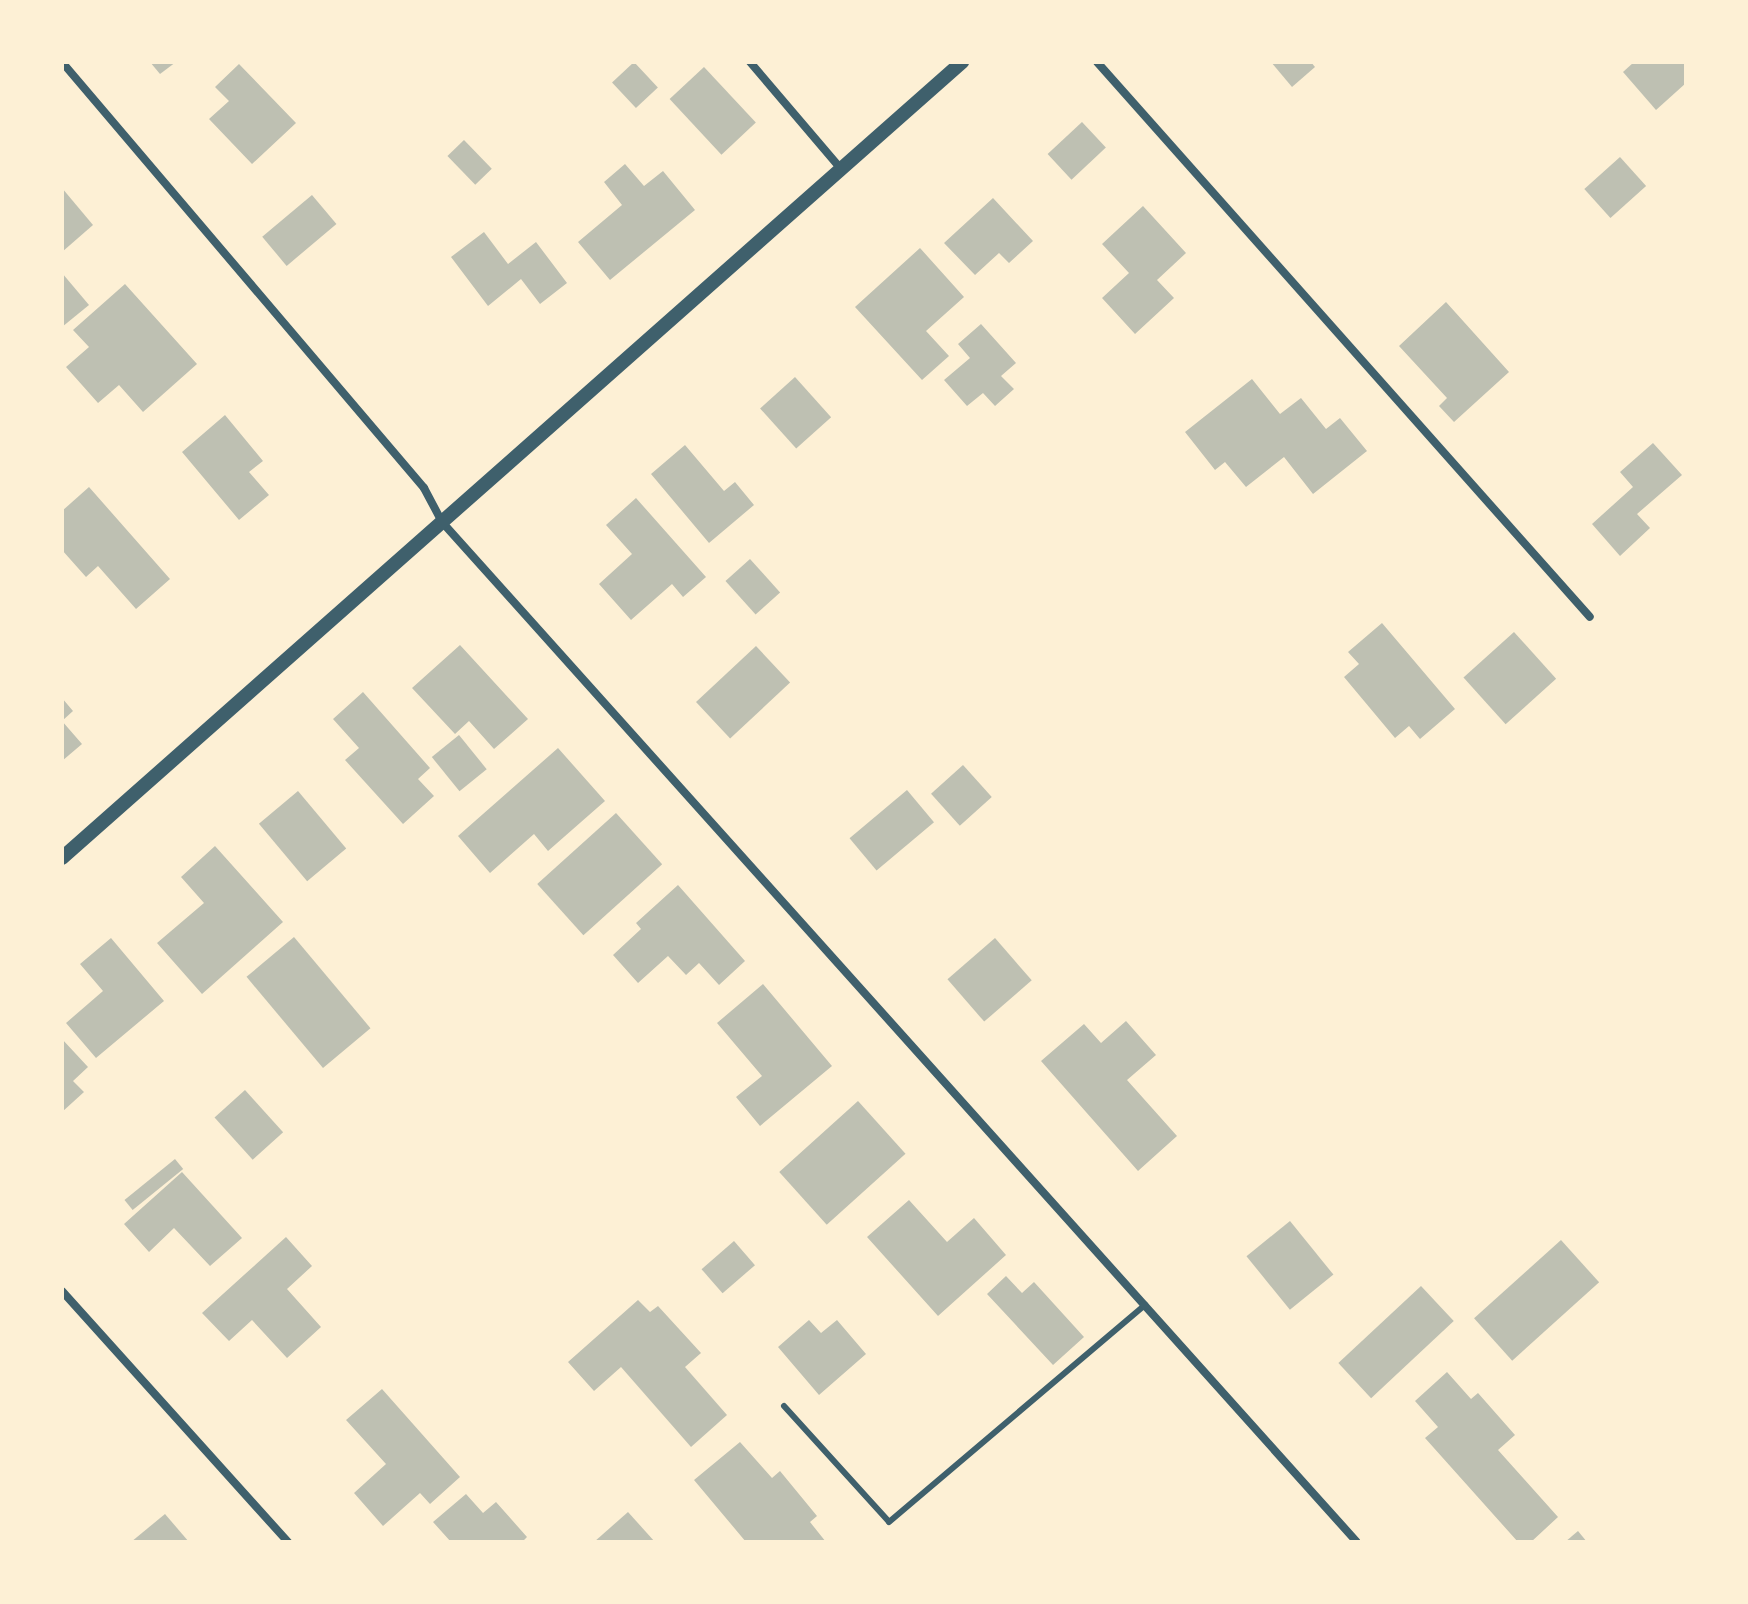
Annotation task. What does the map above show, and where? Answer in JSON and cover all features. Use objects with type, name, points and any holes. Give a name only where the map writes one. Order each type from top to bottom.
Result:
[{"type":"street","points":[[62,62],[424,488],[442,522],[1357,1542]]},
{"type":"street","points":[[750,62],[841,169]]},
{"type":"street","points":[[62,858],[962,62]]},
{"type":"street","points":[[1097,62],[1590,617]]},
{"type":"street","points":[[62,1291],[288,1542]]},
{"type":"lane","points":[[784,1406],[889,1522],[1145,1305]]},
{"type":"building","points":[[150,62],[176,62],[160,74]]},
{"type":"building","points":[[634,62],[658,88],[636,108],[612,82]]},
{"type":"building","points":[[1271,62],[1311,62],[1315,67],[1292,87]]},
{"type":"building","points":[[1634,62],[1686,62],[1686,83],[1656,110],[1623,72]]},
{"type":"building","points":[[239,64],[296,123],[252,164],[209,119],[229,101],[215,87]]},
{"type":"building","points":[[704,67],[756,123],[721,155],[670,99]]},
{"type":"building","points":[[1082,122],[1106,148],[1071,180],[1048,154]]},
{"type":"building","points":[[464,140],[492,169],[475,185],[447,156]]},
{"type":"building","points":[[1620,157],[1646,186],[1610,218],[1584,189]]},
{"type":"building","points":[[625,164],[644,186],[663,171],[695,210],[610,280],[578,242],[622,205],[604,182]]},
{"type":"building","points":[[62,188],[93,225],[62,252]]},
{"type":"building","points":[[312,195],[336,224],[287,266],[262,237]]},
{"type":"building","points":[[993,198],[1033,241],[1009,263],[999,253],[975,275],[944,243]]},
{"type":"building","points":[[1143,206],[1186,253],[1157,280],[1174,298],[1135,334],[1102,298],[1129,273],[1102,244]]},
{"type":"building","points":[[484,232],[508,264],[536,242],[567,283],[540,304],[521,279],[488,306],[451,257]]},
{"type":"building","points":[[920,248],[964,297],[926,331],[949,356],[922,380],[855,307]]},
{"type":"building","points":[[62,273],[89,305],[62,327]]},
{"type":"building","points":[[125,284],[197,364],[143,412],[119,385],[98,403],[66,367],[89,347],[73,330]]},
{"type":"building","points":[[1446,302],[1509,372],[1454,422],[1439,406],[1447,398],[1399,346]]},
{"type":"building","points":[[981,324],[1016,363],[1001,376],[1014,389],[995,406],[983,393],[967,406],[944,380],[970,358],[958,344]]},
{"type":"building","points":[[795,377],[831,417],[796,449],[760,408]]},
{"type":"building","points":[[1252,379],[1280,414],[1301,398],[1326,429],[1340,418],[1367,451],[1313,494],[1284,457],[1246,487],[1225,462],[1215,470],[1185,432]]},
{"type":"building","points":[[225,415],[263,461],[249,472],[269,495],[239,520],[182,452]]},
{"type":"building","points":[[1653,443],[1682,475],[1637,514],[1650,528],[1620,556],[1592,524],[1633,487],[1620,472]]},
{"type":"building","points":[[685,445],[724,491],[735,482],[754,505],[709,543],[651,474]]},
{"type":"building","points":[[89,487],[170,579],[136,609],[98,566],[86,577],[62,550],[62,511]]},
{"type":"building","points":[[636,498],[706,577],[683,597],[672,584],[631,620],[599,584],[632,554],[606,525]]},
{"type":"building","points":[[750,559],[780,592],[756,615],[725,581]]},
{"type":"building","points":[[1382,623],[1455,709],[1420,739],[1409,726],[1395,738],[1344,677],[1359,664],[1348,652]]},
{"type":"building","points":[[1514,632],[1556,679],[1506,724],[1463,678]]},
{"type":"building","points":[[460,645],[528,719],[494,749],[469,721],[455,734],[412,688]]},
{"type":"building","points":[[756,646],[790,683],[730,738],[696,702]]},
{"type":"building","points":[[363,692],[430,768],[418,779],[434,796],[403,824],[345,760],[359,748],[333,719]]},
{"type":"building","points":[[62,698],[73,711],[62,721]]},
{"type":"building","points":[[62,721],[82,744],[62,761]]},
{"type":"building","points":[[459,735],[487,769],[459,791],[432,757]]},
{"type":"building","points":[[558,748],[605,801],[548,851],[534,834],[490,873],[458,836]]},
{"type":"building","points":[[963,765],[992,797],[960,826],[931,794]]},
{"type":"building","points":[[907,790],[934,822],[877,870],[850,838]]},
{"type":"building","points":[[298,791],[346,848],[307,881],[259,824]]},
{"type":"building","points":[[616,813],[662,864],[583,935],[537,884]]},
{"type":"building","points":[[215,846],[283,922],[202,994],[157,943],[204,903],[181,877]]},
{"type":"building","points":[[678,885],[745,961],[719,985],[699,963],[686,975],[668,956],[638,983],[613,955],[641,929],[636,923]]},
{"type":"building","points":[[294,937],[370,1028],[323,1068],[247,977]]},
{"type":"building","points":[[111,938],[164,1001],[96,1058],[66,1023],[103,991],[80,964]]},
{"type":"building","points":[[995,938],[1032,980],[984,1022],[947,979]]},
{"type":"building","points":[[763,984],[832,1066],[760,1126],[736,1097],[762,1076],[717,1023]]},
{"type":"building","points":[[1126,1021],[1156,1055],[1127,1080],[1177,1136],[1138,1171],[1041,1061],[1084,1024],[1101,1043]]},
{"type":"building","points":[[62,1039],[88,1067],[73,1081],[84,1092],[62,1112]]},
{"type":"building","points":[[245,1090],[283,1132],[253,1160],[215,1117]]},
{"type":"building","points":[[858,1101],[906,1154],[827,1225],[779,1172]]},
{"type":"building","points":[[175,1159],[183,1169],[133,1210],[124,1200]]},
{"type":"building","points":[[182,1172],[242,1238],[210,1266],[174,1228],[149,1252],[124,1224]]},
{"type":"building","points":[[909,1200],[947,1242],[974,1218],[1006,1255],[938,1316],[867,1237]]},
{"type":"building","points":[[1290,1221],[1333,1275],[1290,1310],[1246,1256]]},
{"type":"building","points":[[286,1237],[312,1266],[287,1289],[321,1327],[287,1358],[252,1320],[229,1341],[202,1313]]},
{"type":"building","points":[[1561,1240],[1599,1282],[1512,1361],[1474,1318]]},
{"type":"building","points":[[734,1241],[755,1265],[723,1293],[702,1269]]},
{"type":"building","points":[[1006,1276],[1022,1293],[1034,1282],[1084,1337],[1053,1365],[987,1294]]},
{"type":"building","points":[[1421,1286],[1454,1321],[1371,1398],[1338,1363]]},
{"type":"building","points":[[638,1300],[650,1312],[658,1306],[701,1353],[685,1367],[727,1415],[691,1447],[621,1367],[594,1391],[568,1362]]},
{"type":"building","points":[[809,1320],[821,1333],[837,1320],[866,1354],[819,1395],[778,1347]]},
{"type":"building","points":[[1447,1372],[1471,1399],[1478,1393],[1515,1435],[1498,1450],[1558,1517],[1531,1542],[1518,1542],[1425,1438],[1438,1427],[1415,1401]]},
{"type":"building","points":[[382,1389],[460,1477],[430,1504],[420,1493],[383,1526],[354,1493],[386,1464],[346,1420]]},
{"type":"building","points":[[740,1442],[772,1478],[780,1471],[817,1516],[810,1522],[826,1542],[746,1542],[694,1480]]},
{"type":"building","points":[[466,1494],[483,1513],[496,1502],[527,1537],[522,1542],[451,1542],[433,1522]]},
{"type":"building","points":[[628,1512],[655,1542],[594,1542]]},
{"type":"building","points":[[165,1514],[189,1542],[131,1542]]},
{"type":"building","points":[[1578,1531],[1587,1542],[1565,1542]]}]
